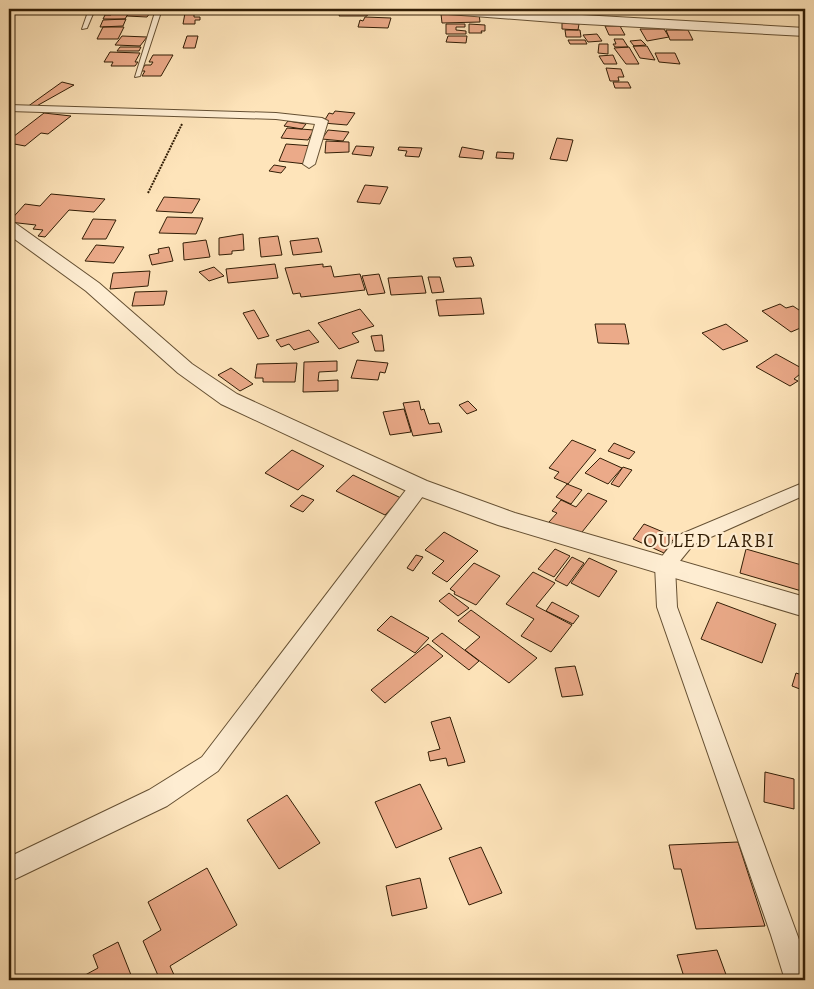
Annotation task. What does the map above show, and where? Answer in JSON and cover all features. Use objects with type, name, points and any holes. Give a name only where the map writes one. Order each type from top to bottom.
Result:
[{"type":"street","points":[[435,9],[576,20],[805,32]]},
{"type":"street","points":[[9,108],[188,112],[276,116],[322,121],[310,164]]},
{"type":"street","points":[[9,226],[98,291],[188,373],[208,388],[419,487],[508,519],[805,607]]},
{"type":"street","points":[[9,870],[158,798],[210,764],[419,487]]},
{"type":"street","points":[[799,980],[785,935],[667,607],[665,565],[686,540],[805,488]]},
{"type":"lane","points":[[84,28],[92,9]]},
{"type":"lane","points":[[137,76],[159,9]]},
{"type":"path","points":[[148,193],[188,112]]},
{"type":"building","points":[[115,9],[131,9],[125,19],[103,19],[105,15],[111,15]]},
{"type":"building","points":[[133,9],[153,9],[147,17],[127,16]]},
{"type":"building","points":[[346,9],[366,9],[365,11],[369,11],[367,16],[339,16],[341,11]]},
{"type":"building","points":[[185,13],[194,13],[194,17],[200,17],[200,20],[195,20],[195,24],[183,24]]},
{"type":"building","points":[[441,14],[479,14],[480,22],[442,23]]},
{"type":"building","points":[[365,17],[391,18],[388,28],[358,27],[360,20],[363,21]]},
{"type":"building","points":[[126,19],[123,26],[100,27],[103,20]]},
{"type":"building","points":[[562,23],[579,24],[578,30],[562,29]]},
{"type":"building","points":[[446,24],[465,24],[465,27],[456,27],[456,30],[466,31],[466,34],[446,34]]},
{"type":"building","points":[[469,24],[485,25],[485,31],[481,31],[482,33],[469,33]]},
{"type":"building","points":[[605,26],[620,26],[625,35],[609,35]]},
{"type":"building","points":[[103,27],[124,27],[118,39],[97,39]]},
{"type":"building","points":[[640,29],[664,29],[669,37],[647,41]]},
{"type":"building","points":[[565,30],[580,30],[581,37],[566,37]]},
{"type":"building","points":[[666,30],[688,30],[693,40],[670,40]]},
{"type":"building","points":[[597,34],[602,41],[588,42],[583,35]]},
{"type":"building","points":[[122,36],[147,37],[140,46],[115,45]]},
{"type":"building","points":[[187,36],[198,36],[195,48],[183,48]]},
{"type":"building","points":[[448,36],[467,36],[466,43],[446,42]]},
{"type":"building","points":[[614,39],[623,39],[628,47],[615,47],[613,44],[616,44]]},
{"type":"building","points":[[568,40],[585,40],[587,44],[570,44]]},
{"type":"building","points":[[641,40],[646,45],[634,46],[630,41]]},
{"type":"building","points":[[599,44],[608,44],[608,54],[598,53]]},
{"type":"building","points":[[633,46],[647,46],[655,60],[640,58]]},
{"type":"building","points":[[120,47],[141,47],[139,51],[117,51]]},
{"type":"building","points":[[629,47],[639,64],[626,64],[614,48]]},
{"type":"building","points":[[110,52],[140,53],[135,66],[111,66],[113,62],[104,62]]},
{"type":"building","points":[[655,53],[675,53],[680,64],[659,62]]},
{"type":"building","points":[[153,55],[173,55],[161,76],[142,76],[145,71],[141,71],[145,65],[151,65],[153,62],[149,62]]},
{"type":"building","points":[[613,55],[617,64],[604,64],[599,56]]},
{"type":"building","points":[[606,68],[621,69],[624,77],[618,77],[619,81],[610,81]]},
{"type":"building","points":[[62,82],[74,85],[33,108],[27,107]]},
{"type":"building","points":[[613,82],[628,82],[631,88],[615,88]]},
{"type":"building","points":[[335,111],[355,113],[347,125],[323,123],[329,113],[333,114]]},
{"type":"building","points":[[44,113],[71,116],[48,134],[41,133],[25,146],[9,143],[9,140]]},
{"type":"building","points":[[288,121],[306,124],[302,129],[284,126]]},
{"type":"building","points":[[287,128],[314,130],[308,140],[281,138]]},
{"type":"building","points":[[328,130],[349,132],[343,141],[322,139]]},
{"type":"building","points":[[557,138],[573,140],[567,161],[550,159]]},
{"type":"building","points":[[326,141],[349,142],[349,152],[325,153]]},
{"type":"building","points":[[286,144],[313,146],[306,164],[279,161]]},
{"type":"building","points":[[356,146],[374,147],[371,156],[352,154]]},
{"type":"building","points":[[399,147],[422,148],[419,157],[405,156],[407,151],[398,150]]},
{"type":"building","points":[[462,147],[484,151],[482,159],[459,157]]},
{"type":"building","points":[[497,152],[514,153],[513,159],[496,158]]},
{"type":"building","points":[[274,165],[286,167],[281,173],[269,171]]},
{"type":"building","points":[[365,185],[388,187],[380,204],[357,202]]},
{"type":"building","points":[[51,194],[105,199],[94,212],[69,210],[45,237],[38,236],[43,230],[33,229],[36,225],[9,222],[25,204],[40,206]]},
{"type":"building","points":[[164,197],[200,199],[192,213],[156,211]]},
{"type":"building","points":[[167,217],[203,218],[196,234],[159,233]]},
{"type":"building","points":[[93,219],[116,220],[106,239],[82,239]]},
{"type":"building","points":[[243,234],[244,250],[232,251],[232,254],[219,255],[219,238]]},
{"type":"building","points":[[278,236],[282,255],[261,257],[259,238]]},
{"type":"building","points":[[318,238],[322,252],[293,255],[290,241]]},
{"type":"building","points":[[206,240],[210,257],[184,260],[183,243]]},
{"type":"building","points":[[96,245],[124,247],[114,263],[85,261]]},
{"type":"building","points":[[169,247],[173,261],[152,265],[149,255],[159,253],[158,249]]},
{"type":"building","points":[[471,257],[474,266],[456,267],[453,258]]},
{"type":"building","points":[[275,264],[278,278],[228,283],[226,269]]},
{"type":"building","points":[[323,264],[323,267],[331,266],[334,277],[360,274],[365,290],[301,297],[300,293],[293,294],[285,268]]},
{"type":"building","points":[[214,267],[224,276],[209,281],[199,272]]},
{"type":"building","points":[[150,271],[148,286],[110,289],[113,273]]},
{"type":"building","points":[[379,274],[385,293],[368,295],[362,276]]},
{"type":"building","points":[[422,276],[426,293],[391,295],[388,278]]},
{"type":"building","points":[[428,277],[440,277],[444,292],[432,293]]},
{"type":"building","points":[[167,291],[164,305],[132,306],[135,292]]},
{"type":"building","points":[[481,298],[484,314],[439,316],[436,300]]},
{"type":"building","points":[[780,304],[786,308],[793,306],[805,314],[805,326],[791,332],[762,311]]},
{"type":"building","points":[[360,309],[374,326],[352,333],[359,342],[339,349],[318,323]]},
{"type":"building","points":[[254,310],[269,336],[258,339],[243,313]]},
{"type":"building","points":[[595,324],[625,324],[629,344],[598,343]]},
{"type":"building","points":[[726,324],[748,341],[723,350],[702,333]]},
{"type":"building","points":[[309,330],[319,342],[294,350],[289,344],[281,347],[276,340]]},
{"type":"building","points":[[382,335],[384,351],[375,351],[371,336]]},
{"type":"building","points":[[776,354],[805,370],[794,379],[798,381],[790,386],[756,367]]},
{"type":"building","points":[[357,360],[388,363],[385,373],[380,372],[378,380],[351,378]]},
{"type":"building","points":[[337,361],[337,371],[319,372],[318,381],[338,380],[338,391],[303,392],[304,362]]},
{"type":"building","points":[[297,363],[295,382],[263,382],[263,378],[255,378],[257,364]]},
{"type":"building","points":[[231,368],[253,384],[240,391],[218,375]]},
{"type":"building","points":[[419,401],[421,410],[424,409],[429,424],[439,423],[442,432],[413,436],[403,403]]},
{"type":"building","points":[[468,401],[477,410],[467,414],[459,405]]},
{"type":"building","points":[[404,409],[411,432],[390,435],[383,412]]},
{"type":"building","points":[[572,440],[596,450],[568,484],[554,478],[559,472],[549,468]]},
{"type":"building","points":[[614,443],[635,452],[629,459],[608,451]]},
{"type":"building","points":[[292,450],[324,466],[298,490],[265,473]]},
{"type":"building","points":[[600,458],[622,468],[608,484],[585,473]]},
{"type":"building","points":[[623,467],[632,470],[619,487],[611,484]]},
{"type":"building","points":[[353,475],[401,498],[385,515],[336,491]]},
{"type":"building","points":[[567,484],[582,490],[571,504],[556,497]]},
{"type":"building","points":[[588,493],[607,501],[578,537],[549,522],[557,513],[552,511],[561,500],[576,507]]},
{"type":"building","points":[[302,495],[314,500],[303,512],[290,506]]},
{"type":"building","points":[[644,524],[675,537],[664,553],[633,539]]},
{"type":"building","points":[[444,532],[478,551],[447,582],[432,573],[444,561],[425,550]]},
{"type":"building","points":[[555,549],[570,556],[554,577],[538,569]]},
{"type":"building","points":[[746,549],[805,566],[805,592],[740,573]]},
{"type":"building","points":[[416,555],[423,557],[413,571],[407,568]]},
{"type":"building","points":[[572,557],[584,563],[567,586],[555,580]]},
{"type":"building","points":[[589,558],[617,571],[599,597],[571,583]]},
{"type":"building","points":[[474,563],[500,576],[476,605],[454,594],[455,592],[450,589]]},
{"type":"building","points":[[533,572],[555,583],[536,606],[572,625],[551,652],[521,636],[534,619],[506,604]]},
{"type":"building","points":[[449,593],[469,608],[458,616],[439,601]]},
{"type":"building","points":[[552,602],[579,616],[573,624],[546,611]]},
{"type":"building","points":[[717,602],[776,624],[762,663],[701,639]]},
{"type":"building","points":[[471,610],[537,658],[509,683],[465,650],[480,637],[458,621]]},
{"type":"building","points":[[391,616],[429,638],[415,653],[377,630]]},
{"type":"building","points":[[442,633],[479,661],[469,670],[432,641]]},
{"type":"building","points":[[428,644],[443,656],[385,703],[371,690]]},
{"type":"building","points":[[575,666],[583,695],[562,697],[555,668]]},
{"type":"building","points":[[796,673],[805,676],[805,691],[792,686]]},
{"type":"building","points":[[450,717],[465,762],[448,766],[446,758],[430,761],[428,752],[440,749],[431,722]]},
{"type":"building","points":[[765,772],[794,779],[794,809],[764,802]]},
{"type":"building","points":[[420,784],[442,829],[396,848],[375,802]]},
{"type":"building","points":[[287,795],[320,843],[279,869],[247,820]]},
{"type":"building","points":[[738,842],[765,926],[696,929],[681,869],[674,869],[669,845]]},
{"type":"building","points":[[481,847],[502,893],[469,905],[449,858]]},
{"type":"building","points":[[207,868],[237,925],[170,966],[175,977],[168,980],[160,980],[143,941],[161,930],[148,902]]},
{"type":"building","points":[[420,878],[427,908],[392,916],[386,886]]},
{"type":"building","points":[[118,942],[133,980],[76,980],[98,968],[93,955]]},
{"type":"building","points":[[717,950],[728,980],[685,980],[677,955]]},
{"type":"district","name":"OULED LARBI","points":[[709,540]]}]
